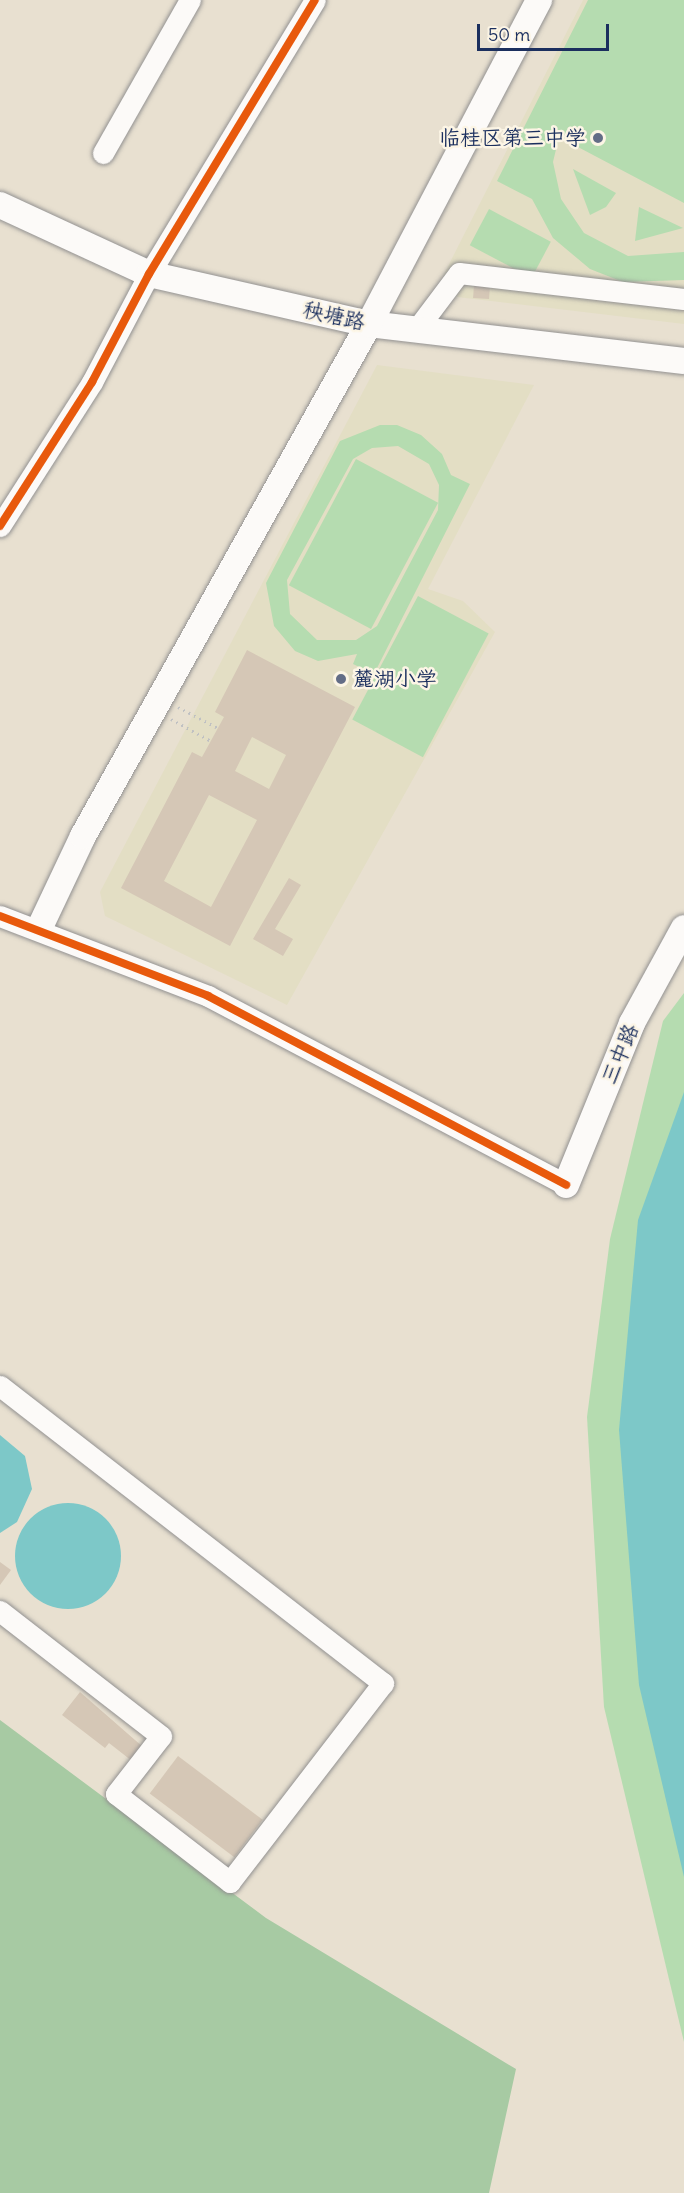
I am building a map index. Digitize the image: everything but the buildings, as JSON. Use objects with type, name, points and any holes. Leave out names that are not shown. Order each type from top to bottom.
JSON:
[{"type":"main road","points":[[40,927],[157,703],[369,324],[538,0]]},
{"type":"main road","name":"秧塘路","points":[[0,205],[149,274],[369,324],[684,361]]},
{"type":"main road","name":"三中路","points":[[566,1185],[632,1023],[684,928]]},
{"type":"street","points":[[103,153],[190,0]]},
{"type":"street","points":[[0,526],[92,382],[149,274],[315,0]]},
{"type":"street","points":[[416,330],[459,273],[684,299]]},
{"type":"street","points":[[0,916],[40,927],[208,996],[566,1185]]},
{"type":"street","points":[[0,1386],[383,1683],[230,1882],[116,1794],[161,1736],[0,1611]]},
{"type":"path","points":[[157,703],[218,728]]},
{"type":"path","points":[[157,703],[211,741]]},
{"type":"shaded area","name":"临桂区第三中学","points":[[583,0],[684,0],[684,324],[457,297],[443,276]]},
{"type":"shaded area","name":"麓湖小学","points":[[377,365],[534,385],[428,589],[463,601],[495,632],[287,1005],[105,916],[100,892]]},
{"type":"green space","points":[[588,0],[684,0],[684,203],[559,137],[553,162],[561,199],[584,233],[628,256],[684,252],[684,280],[623,282],[590,269],[553,238],[532,199],[497,181]]},
{"type":"green space","points":[[573,169],[616,193],[606,207],[590,215]]},
{"type":"green space","points":[[639,207],[683,228],[635,241]]},
{"type":"green space","points":[[489,209],[551,242],[532,278],[470,245]]},
{"type":"green space","points":[[380,425],[397,425],[421,435],[442,454],[451,475],[470,484],[374,674],[353,664],[357,654],[318,661],[295,651],[274,626],[266,583],[340,441]],"holes":[[[398,446],[429,464],[439,485],[438,510],[377,626],[356,640],[317,640],[290,614],[287,580],[353,459],[372,448]]]},
{"type":"green space","points":[[356,459],[438,503],[371,629],[289,585]]},
{"type":"green space","points":[[418,596],[489,634],[423,757],[352,720]]},
{"type":"green space","points":[[684,993],[684,2042],[604,1707],[587,1417],[610,1239],[663,1021]]},
{"type":"green space","points":[[0,1720],[266,1918],[516,2069],[489,2193],[0,2193]]},
{"type":"water","points":[[684,1092],[684,1877],[639,1685],[619,1430],[638,1220]]},
{"type":"water","points":[[0,1435],[25,1456],[32,1489],[17,1522],[0,1533]]},
{"type":"water","points":[[68,1503],[88,1507],[105,1519],[117,1536],[121,1556],[117,1576],[105,1593],[88,1605],[68,1609],[48,1605],[31,1593],[19,1576],[15,1556],[19,1536],[31,1519],[48,1507]]},
{"type":"cycle path","points":[[0,526],[92,382],[149,274],[315,0]]},
{"type":"cycle path","points":[[0,916],[208,996],[566,1185]]},
{"type":"place","name":"临桂区第三中学","points":[[598,138]]},
{"type":"place","name":"麓湖小学","points":[[341,679]]}]
